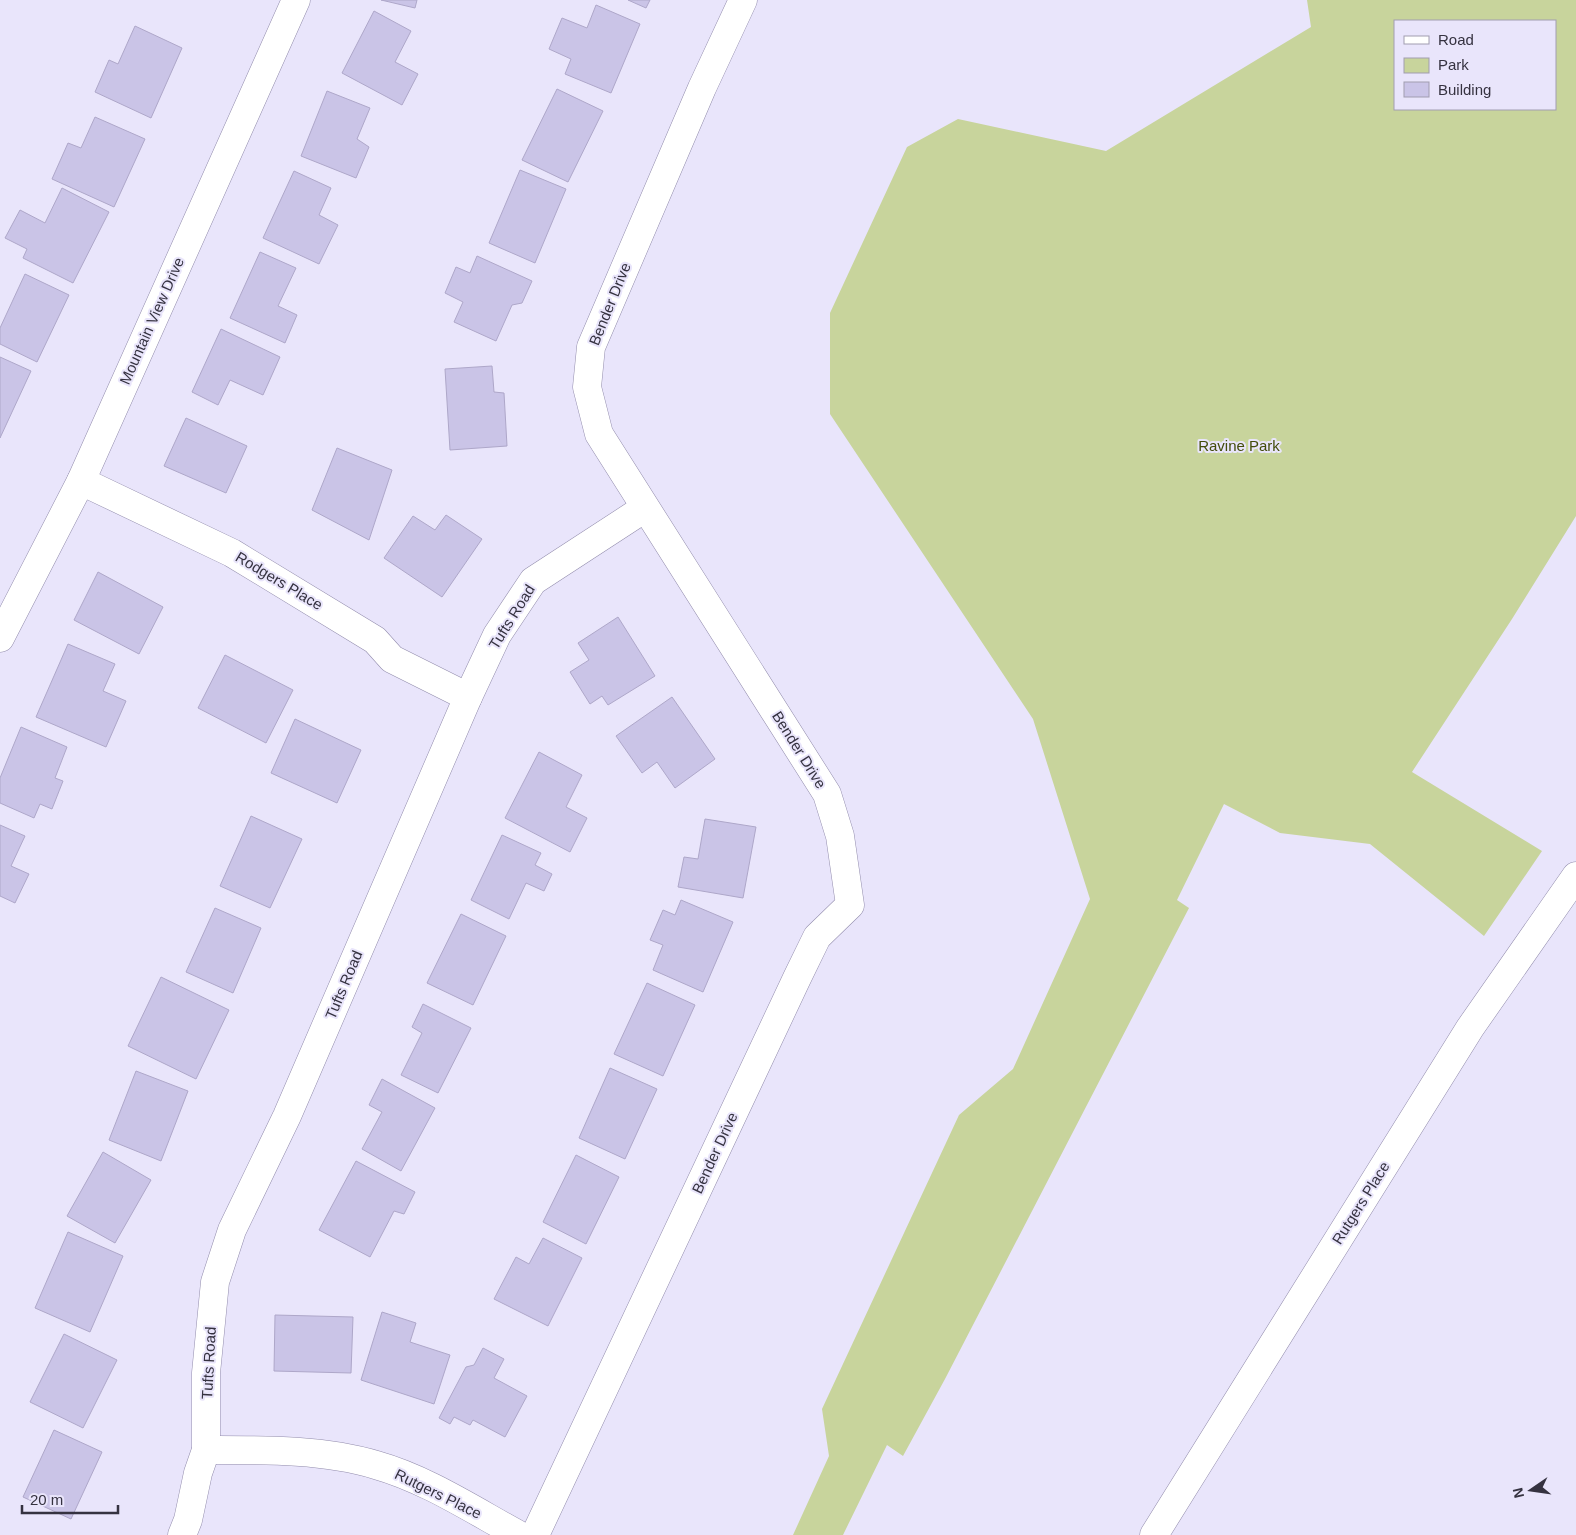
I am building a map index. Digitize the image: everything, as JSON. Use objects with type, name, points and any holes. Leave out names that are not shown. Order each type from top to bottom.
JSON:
[{"type":"street","name":"Mountain View Drive","points":[[0,638],[81,482],[296,0]]},
{"type":"street","name":"Bender Drive","points":[[535,1535],[817,937],[850,905],[840,836],[827,794],[599,434],[587,387],[591,347],[702,88],[743,0]]},
{"type":"street","name":"Rodgers Place","points":[[81,482],[232,553],[375,640],[392,659],[468,697]]},
{"type":"street","name":"Tufts Road","points":[[182,1535],[188,1520],[198,1473],[206,1450],[206,1373],[215,1282],[232,1230],[287,1116],[468,697],[497,635],[533,581],[645,508]]},
{"type":"street","name":"Rutgers Place","points":[[1154,1535],[1470,1028],[1576,876]]},
{"type":"street","name":"Rutgers Place","points":[[206,1450],[247,1450],[330,1455],[376,1465],[420,1482],[519,1535]]},
{"type":"green space","name":"Ravine Park","points":[[1307,0],[1576,0],[1576,516],[1512,619],[1412,772],[1542,851],[1484,936],[1370,844],[1280,833],[1224,804],[1177,900],[1189,908],[945,1379],[903,1456],[887,1445],[843,1535],[793,1535],[829,1456],[822,1409],[959,1115],[1013,1069],[1090,899],[1033,719],[830,414],[830,313],[907,147],[958,119],[1106,151],[1311,27]]},
{"type":"building","points":[[381,0],[417,0],[415,8]]},
{"type":"building","points":[[628,0],[650,0],[646,8]]},
{"type":"building","points":[[596,5],[640,24],[611,93],[565,74],[571,59],[549,49],[562,18],[587,28]]},
{"type":"building","points":[[374,11],[411,31],[395,62],[418,74],[402,105],[342,73]]},
{"type":"building","points":[[135,26],[182,48],[151,118],[95,92],[109,60],[118,64]]},
{"type":"building","points":[[557,89],[603,111],[568,182],[522,160]]},
{"type":"building","points":[[327,91],[370,108],[357,139],[369,147],[356,178],[301,156]]},
{"type":"building","points":[[95,117],[145,139],[114,207],[52,179],[68,143],[81,148]]},
{"type":"building","points":[[520,170],[566,189],[535,263],[489,243]]},
{"type":"building","points":[[294,171],[331,188],[319,215],[338,225],[319,264],[263,238]]},
{"type":"building","points":[[62,188],[109,212],[73,283],[23,258],[27,249],[5,238],[20,210],[45,223]]},
{"type":"building","points":[[260,252],[296,268],[278,306],[297,315],[285,343],[230,318]]},
{"type":"building","points":[[477,256],[532,281],[522,303],[512,305],[496,341],[454,322],[463,302],[445,293],[456,267],[470,273]]},
{"type":"building","points":[[25,274],[69,295],[37,362],[0,344],[0,328]]},
{"type":"building","points":[[221,329],[280,357],[263,395],[230,380],[218,405],[192,392]]},
{"type":"building","points":[[0,357],[31,371],[0,438]]},
{"type":"building","points":[[492,366],[494,392],[504,393],[507,446],[450,450],[445,369]]},
{"type":"building","points":[[186,418],[247,446],[226,493],[164,466]]},
{"type":"building","points":[[337,448],[392,470],[369,540],[312,510]]},
{"type":"building","points":[[446,515],[482,539],[442,597],[384,558],[413,516],[435,530]]},
{"type":"building","points":[[98,572],[163,607],[139,654],[74,620]]},
{"type":"building","points":[[618,617],[655,676],[608,705],[602,696],[590,704],[570,672],[589,660],[578,643]]},
{"type":"building","points":[[68,644],[115,664],[103,691],[126,701],[106,747],[36,717]]},
{"type":"building","points":[[225,655],[293,690],[266,743],[198,708]]},
{"type":"building","points":[[672,697],[715,759],[675,788],[657,762],[642,773],[616,736]]},
{"type":"building","points":[[295,719],[361,750],[337,803],[271,773]]},
{"type":"building","points":[[21,727],[67,747],[55,778],[63,781],[52,809],[40,804],[34,818],[0,803],[0,778]]},
{"type":"building","points":[[539,752],[582,775],[566,807],[587,818],[570,852],[505,818]]},
{"type":"building","points":[[251,816],[302,839],[270,908],[220,886]]},
{"type":"building","points":[[705,819],[756,827],[743,898],[678,887],[684,857],[698,859]]},
{"type":"building","points":[[0,825],[25,836],[11,866],[29,874],[15,903],[0,896]]},
{"type":"building","points":[[502,835],[541,853],[535,865],[552,874],[544,891],[526,883],[509,919],[471,900]]},
{"type":"building","points":[[681,900],[733,922],[703,992],[653,970],[663,945],[650,940],[663,910],[675,915]]},
{"type":"building","points":[[215,908],[261,928],[233,993],[186,972]]},
{"type":"building","points":[[461,914],[506,936],[473,1005],[427,983]]},
{"type":"building","points":[[161,977],[229,1010],[196,1079],[128,1046]]},
{"type":"building","points":[[647,983],[695,1005],[663,1076],[614,1054]]},
{"type":"building","points":[[423,1004],[471,1028],[438,1093],[401,1075],[422,1033],[412,1027]]},
{"type":"building","points":[[610,1068],[657,1089],[625,1159],[579,1138]]},
{"type":"building","points":[[136,1071],[188,1091],[161,1161],[109,1140]]},
{"type":"building","points":[[382,1079],[435,1108],[401,1171],[362,1149],[382,1112],[369,1105]]},
{"type":"building","points":[[103,1152],[151,1180],[115,1243],[67,1216]]},
{"type":"building","points":[[576,1155],[619,1177],[586,1244],[543,1222]]},
{"type":"building","points":[[356,1161],[415,1192],[404,1214],[394,1211],[370,1257],[319,1230]]},
{"type":"building","points":[[68,1232],[123,1256],[90,1332],[35,1308]]},
{"type":"building","points":[[543,1238],[582,1258],[548,1326],[494,1299],[516,1257],[529,1264]]},
{"type":"building","points":[[382,1312],[416,1323],[410,1342],[450,1355],[434,1404],[361,1380]]},
{"type":"building","points":[[275,1315],[353,1317],[351,1373],[274,1371]]},
{"type":"building","points":[[64,1334],[117,1360],[83,1428],[30,1402]]},
{"type":"building","points":[[483,1348],[504,1359],[494,1378],[527,1396],[505,1437],[473,1420],[470,1425],[454,1417],[450,1424],[439,1418],[466,1367],[474,1365]]},
{"type":"building","points":[[54,1430],[102,1452],[71,1519],[23,1497]]}]
